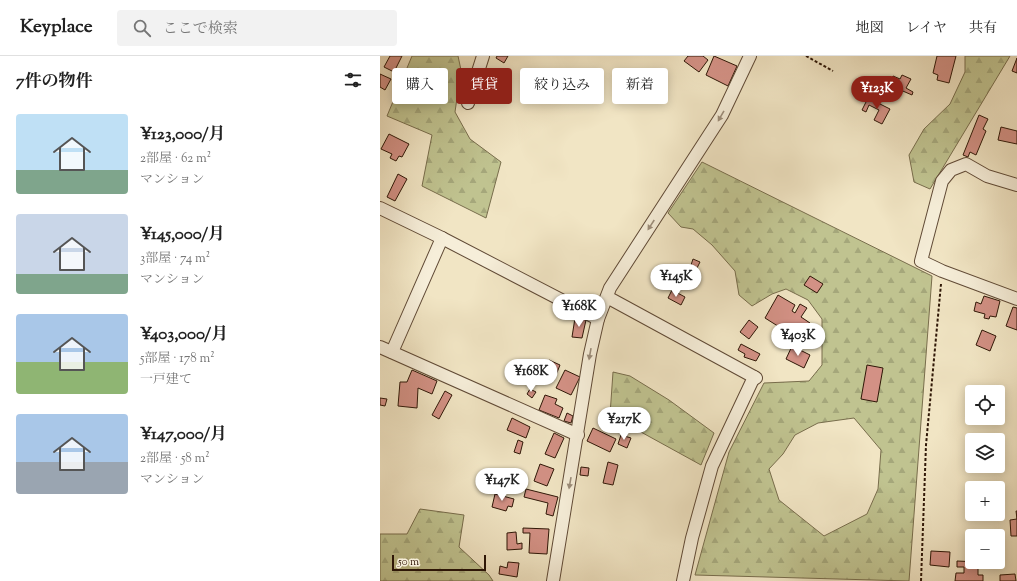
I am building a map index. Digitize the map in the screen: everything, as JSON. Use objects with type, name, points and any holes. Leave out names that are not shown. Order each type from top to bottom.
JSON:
[{"type":"street","points":[[479,68],[483,56]]},
{"type":"street","points":[[553,581],[590,354],[598,320],[610,288],[722,115],[750,56]]},
{"type":"street","points":[[1017,185],[987,176],[966,164],[951,170],[942,181],[921,261],[942,271],[1017,298]]},
{"type":"street","points":[[380,208],[442,238],[598,320]]},
{"type":"street","points":[[392,352],[442,238]]},
{"type":"street","points":[[607,297],[755,378],[712,466],[692,538],[683,581]]},
{"type":"street","points":[[380,347],[578,435]]},
{"type":"path","points":[[806,56],[833,70]]},
{"type":"path","points":[[921,581],[926,444],[942,271]]},
{"type":"green space","points":[[412,56],[458,56],[461,68],[456,68],[455,112],[470,139],[501,162],[486,218],[422,186],[432,135],[387,116],[392,104],[448,104],[448,68],[407,68]]},
{"type":"green space","points":[[965,56],[1010,56],[930,189],[914,182],[909,155],[924,129],[950,104],[965,72]]},
{"type":"green space","points":[[702,162],[932,276],[909,581],[695,575],[729,452],[764,383],[809,381],[822,365],[822,319],[808,300],[786,289],[772,294],[752,306],[739,295],[735,271],[712,245],[693,229],[681,227],[668,213]],"holes":[[[854,418],[881,450],[878,489],[867,514],[824,536],[779,500],[769,469],[783,454],[795,435],[818,423]]]},
{"type":"green space","points":[[613,372],[630,376],[669,400],[714,433],[701,465],[610,415]]},
{"type":"green space","points":[[420,509],[464,515],[459,547],[489,575],[493,581],[380,581],[380,534],[407,534]]},
{"type":"building","points":[[390,56],[402,56],[396,68],[392,68],[392,71],[384,67]]},
{"type":"building","points":[[497,56],[508,56],[504,63],[496,58]]},
{"type":"building","points":[[688,56],[703,56],[708,60],[699,72],[684,61]]},
{"type":"building","points":[[714,56],[737,66],[728,86],[706,75]]},
{"type":"building","points":[[937,56],[956,56],[949,83],[937,80],[938,75],[933,73]]},
{"type":"building","points":[[1017,58],[1017,73],[1012,71]]},
{"type":"building","points":[[380,74],[391,79],[385,90],[380,87]]},
{"type":"building","points":[[902,75],[911,79],[906,88],[913,92],[912,95],[889,85],[893,76],[900,79]]},
{"type":"building","points":[[868,98],[890,109],[882,124],[874,120],[879,110],[869,105],[866,112],[862,110]]},
{"type":"building","points":[[979,115],[988,119],[983,129],[986,131],[976,155],[970,152],[968,157],[963,155]]},
{"type":"building","points":[[1001,127],[1017,131],[1017,144],[998,140]]},
{"type":"building","points":[[389,134],[409,144],[402,157],[399,156],[396,161],[390,158],[392,154],[381,149]]},
{"type":"building","points":[[398,174],[407,179],[395,201],[387,197]]},
{"type":"building","points":[[693,259],[700,262],[697,268],[691,265]]},
{"type":"building","points":[[686,271],[692,274],[686,288],[680,285]]},
{"type":"building","points":[[810,276],[823,284],[817,293],[804,285]]},
{"type":"building","points":[[672,290],[685,297],[681,305],[668,298]]},
{"type":"building","points":[[778,295],[795,305],[792,311],[795,313],[800,304],[807,308],[801,317],[810,323],[800,340],[765,318]]},
{"type":"building","points":[[984,296],[1000,301],[996,317],[990,316],[989,319],[984,318],[985,314],[974,311],[976,302],[981,304]]},
{"type":"building","points":[[1013,307],[1017,308],[1017,330],[1006,326]]},
{"type":"building","points":[[575,318],[586,320],[582,338],[572,337]]},
{"type":"building","points":[[749,320],[758,327],[749,339],[740,332]]},
{"type":"building","points":[[982,330],[996,336],[990,351],[976,345]]},
{"type":"building","points":[[741,344],[760,354],[756,361],[744,357],[745,354],[738,350]]},
{"type":"building","points":[[792,346],[810,355],[804,368],[786,359]]},
{"type":"building","points":[[549,360],[560,365],[556,375],[545,370]]},
{"type":"building","points":[[867,365],[883,368],[877,402],[861,399]]},
{"type":"building","points":[[412,370],[437,381],[432,394],[418,388],[417,408],[398,406],[400,382],[407,382]]},
{"type":"building","points":[[565,370],[580,377],[571,395],[556,388]]},
{"type":"building","points":[[530,389],[536,392],[532,398],[527,394]]},
{"type":"building","points":[[445,391],[452,395],[439,419],[432,415]]},
{"type":"building","points":[[545,395],[557,399],[555,404],[563,408],[559,418],[539,410]]},
{"type":"building","points":[[380,398],[387,399],[385,406],[380,405]]},
{"type":"building","points":[[567,413],[573,416],[571,423],[564,421]]},
{"type":"building","points":[[512,418],[530,427],[526,438],[507,430]]},
{"type":"building","points":[[593,428],[616,439],[610,452],[587,441]]},
{"type":"building","points":[[554,433],[564,438],[555,458],[545,454]]},
{"type":"building","points":[[621,435],[631,438],[627,448],[618,444]]},
{"type":"building","points":[[518,440],[523,442],[520,454],[514,452]]},
{"type":"building","points":[[608,462],[618,465],[613,485],[603,483]]},
{"type":"building","points":[[540,464],[554,469],[547,486],[534,481]]},
{"type":"building","points":[[581,467],[589,468],[588,476],[580,475]]},
{"type":"building","points":[[500,479],[519,484],[517,490],[498,485]]},
{"type":"building","points":[[526,489],[558,497],[553,516],[546,514],[548,503],[524,497]]},
{"type":"building","points":[[495,494],[514,499],[512,507],[508,506],[506,511],[492,507]]},
{"type":"building","points":[[1017,519],[1017,536],[1011,536],[1010,520]]},
{"type":"building","points":[[523,528],[549,529],[547,554],[529,553],[530,533],[523,533]]},
{"type":"building","points":[[516,532],[517,544],[522,543],[522,549],[507,550],[507,533]]},
{"type":"building","points":[[931,551],[950,552],[949,567],[930,565]]},
{"type":"building","points":[[957,561],[965,561],[965,569],[978,569],[978,575],[983,575],[983,581],[955,581],[956,573],[964,573],[964,567],[957,567]]},
{"type":"building","points":[[508,562],[519,563],[517,577],[499,574],[500,566],[507,568]]},
{"type":"building","points":[[1015,574],[1016,581],[1000,581],[1000,575]]}]
